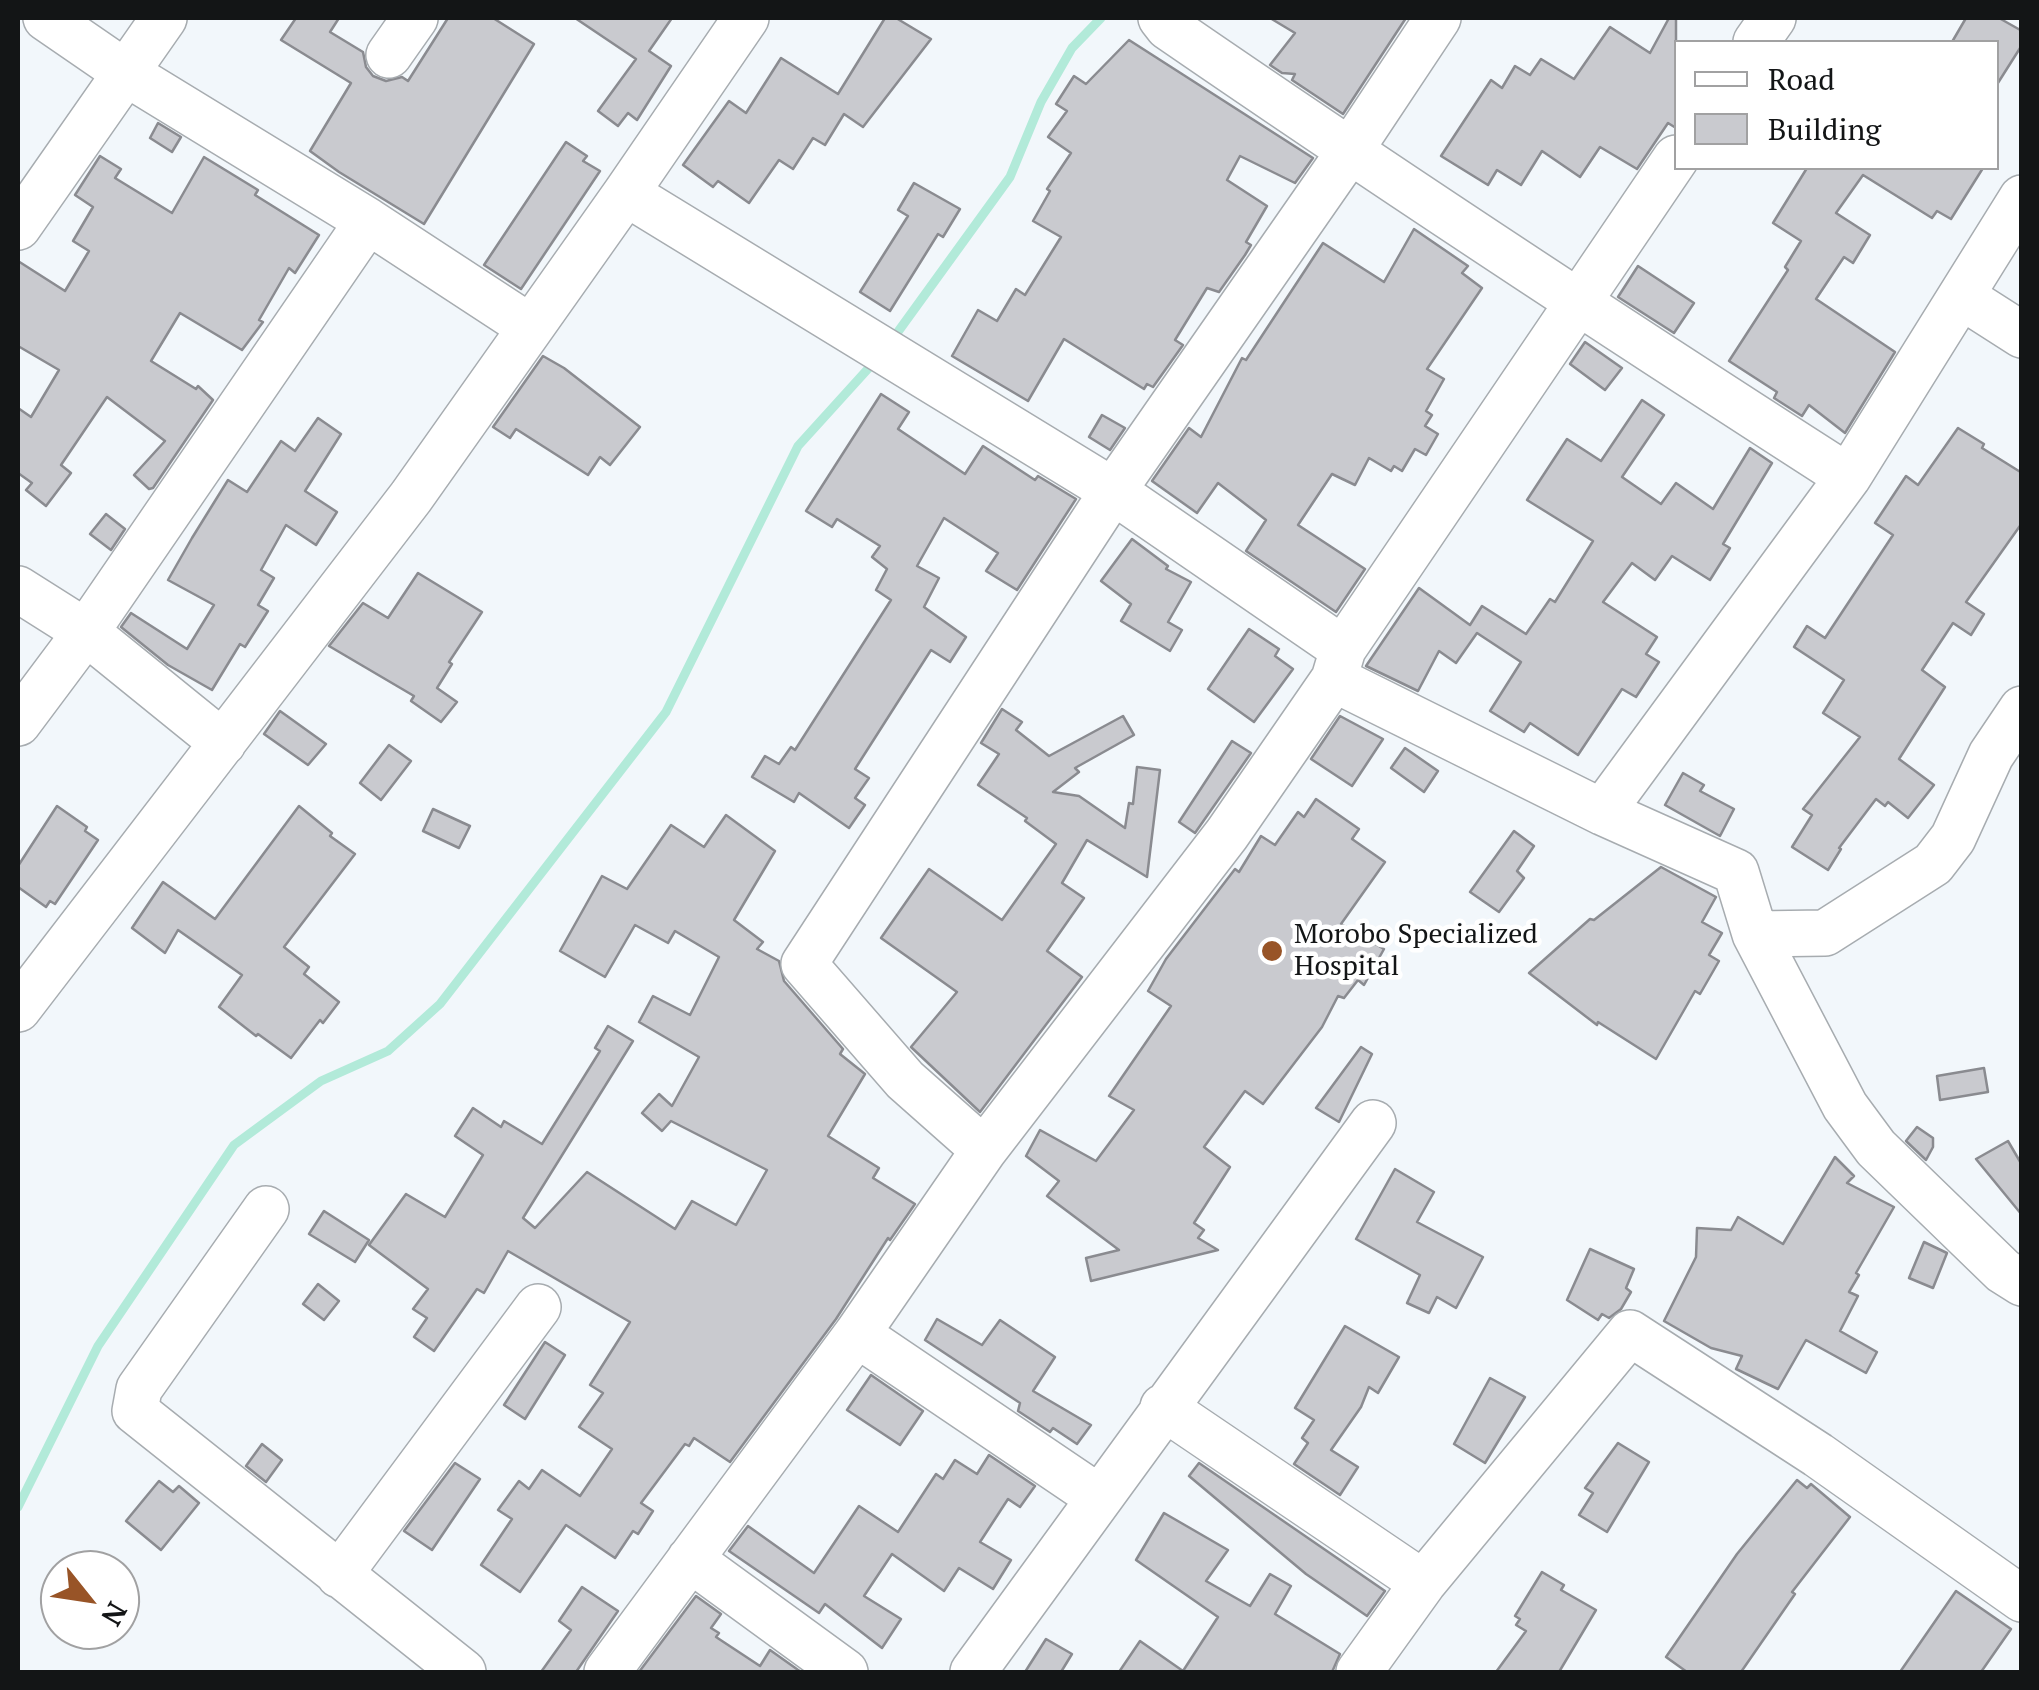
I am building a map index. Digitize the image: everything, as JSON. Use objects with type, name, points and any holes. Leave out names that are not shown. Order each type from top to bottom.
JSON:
[{"type":"street","points":[[46,18],[126,73],[368,221],[530,326]]},
{"type":"street","points":[[18,227],[164,18]]},
{"type":"street","points":[[389,55],[415,18]]},
{"type":"street","points":[[18,1009],[411,497],[746,18]]},
{"type":"street","points":[[1161,18],[1168,27],[1350,152],[1848,477]]},
{"type":"street","points":[[984,1150],[905,1080],[804,964],[1113,491],[1350,152],[1438,18]]},
{"type":"street","points":[[1757,40],[1773,18]]},
{"type":"street","points":[[607,1672],[857,1334],[984,1150],[1228,834],[1674,161]]},
{"type":"street","points":[[626,193],[1113,491],[1338,664],[1602,812],[1736,872],[1755,934],[1844,1106],[1876,1148],[2004,1271],[2022,1283]]},
{"type":"street","points":[[1602,812],[1848,477],[2022,198]]},
{"type":"street","points":[[18,723],[86,632],[368,221]]},
{"type":"street","points":[[1961,296],[2022,334]]},
{"type":"street","points":[[18,589],[86,632],[222,742]]},
{"type":"street","points":[[1755,934],[1825,933],[1934,864],[1953,838],[1991,755],[2022,709]]},
{"type":"street","points":[[973,1672],[1373,1122]]},
{"type":"street","points":[[266,1209],[138,1390],[136,1411],[462,1672]]},
{"type":"street","points":[[339,1575],[538,1307]]},
{"type":"street","points":[[1359,1672],[1423,1583],[1630,1333],[1818,1455],[2022,1599]]},
{"type":"street","points":[[857,1334],[1098,1497]]},
{"type":"street","points":[[1164,1407],[1423,1583]]},
{"type":"street","points":[[690,1558],[845,1672]]},
{"type":"building","points":[[296,18],[339,18],[330,32],[363,52],[373,76],[386,81],[402,77],[408,81],[448,18],[493,18],[534,44],[424,224],[310,151],[351,83],[281,40]]},
{"type":"building","points":[[575,18],[672,18],[649,51],[671,66],[637,120],[628,113],[618,126],[598,111],[636,59]]},
{"type":"building","points":[[885,18],[896,18],[931,39],[863,127],[844,114],[825,145],[813,138],[793,169],[779,160],[749,203],[718,181],[713,187],[683,165],[729,101],[746,113],[781,58],[838,94]]},
{"type":"building","points":[[1270,18],[1406,18],[1343,114],[1292,80],[1295,74],[1282,73],[1270,65],[1295,33]]},
{"type":"building","points":[[1669,18],[1676,18],[1674,127],[1668,123],[1637,169],[1600,147],[1580,177],[1542,151],[1521,185],[1497,170],[1488,185],[1441,156],[1491,80],[1502,88],[1515,66],[1530,75],[1541,59],[1574,79],[1610,27],[1650,53]]},
{"type":"building","points":[[1966,18],[1999,18],[2022,31],[2022,45],[1999,81],[1999,40],[1953,40]]},
{"type":"building","points":[[1129,40],[1313,158],[1295,183],[1240,156],[1227,180],[1267,206],[1246,242],[1251,245],[1245,255],[1219,292],[1207,288],[1175,340],[1183,345],[1153,387],[1147,384],[1144,389],[1064,339],[1028,401],[952,356],[978,310],[997,321],[1016,289],[1025,295],[1061,237],[1033,221],[1050,191],[1047,189],[1071,153],[1048,137],[1067,111],[1056,104],[1074,76],[1086,84]]},
{"type":"building","points":[[158,123],[181,137],[172,152],[150,138]]},
{"type":"building","points":[[566,142],[587,156],[583,161],[600,171],[521,289],[484,265]]},
{"type":"building","points":[[100,156],[121,169],[115,178],[172,213],[204,157],[258,190],[255,195],[319,235],[295,273],[289,268],[259,320],[263,322],[242,350],[180,313],[151,361],[196,389],[198,386],[213,400],[153,488],[149,489],[134,475],[165,441],[107,397],[61,465],[71,473],[46,506],[26,490],[32,483],[18,473],[18,408],[31,417],[59,370],[18,346],[18,261],[65,291],[89,251],[73,241],[93,207],[75,195]]},
{"type":"building","points":[[1806,170],[1982,170],[1951,219],[1937,211],[1932,218],[1863,175],[1836,213],[1870,235],[1853,263],[1844,257],[1816,299],[1895,352],[1845,433],[1809,405],[1802,416],[1774,398],[1777,392],[1729,361],[1788,270],[1785,267],[1801,241],[1773,223]]},
{"type":"building","points":[[914,183],[960,209],[943,237],[938,234],[890,311],[860,292],[908,216],[898,210]]},
{"type":"building","points":[[1414,229],[1468,266],[1462,273],[1482,288],[1427,369],[1444,379],[1426,411],[1432,415],[1425,426],[1438,434],[1426,455],[1415,449],[1402,471],[1394,466],[1391,471],[1369,458],[1355,485],[1332,474],[1298,525],[1365,569],[1336,612],[1246,551],[1266,520],[1218,483],[1197,513],[1152,481],[1189,428],[1201,437],[1242,358],[1246,360],[1323,243],[1384,282]]},
{"type":"building","points":[[1638,266],[1694,303],[1674,333],[1618,297]]},
{"type":"building","points":[[1585,342],[1622,368],[1605,390],[1570,364]]},
{"type":"building","points":[[543,356],[640,427],[610,465],[600,457],[588,475],[516,429],[510,438],[493,427]]},
{"type":"building","points":[[881,394],[909,412],[898,429],[965,474],[983,446],[1035,480],[1038,476],[1076,499],[1017,590],[986,571],[998,553],[944,518],[917,566],[939,578],[924,607],[966,637],[950,662],[931,650],[855,769],[869,778],[855,798],[865,805],[849,828],[799,793],[794,802],[752,777],[765,756],[779,764],[791,747],[795,750],[891,600],[876,590],[887,569],[872,557],[880,546],[837,519],[832,527],[806,511]]},
{"type":"building","points":[[1642,400],[1664,415],[1622,477],[1661,504],[1676,483],[1713,509],[1750,448],[1772,463],[1723,544],[1730,548],[1710,580],[1672,556],[1655,580],[1632,563],[1603,602],[1657,637],[1646,654],[1659,662],[1636,697],[1622,689],[1578,755],[1530,723],[1524,732],[1490,711],[1521,662],[1477,633],[1456,663],[1439,651],[1418,691],[1366,666],[1419,588],[1470,625],[1482,606],[1526,634],[1550,599],[1555,602],[1593,541],[1527,500],[1567,439],[1601,461]]},
{"type":"building","points":[[1102,415],[1125,428],[1110,450],[1089,437]]},
{"type":"building","points":[[318,418],[341,434],[305,491],[337,512],[316,545],[286,525],[261,570],[274,578],[258,605],[268,611],[245,647],[240,644],[212,690],[168,665],[121,627],[131,613],[187,649],[214,605],[168,580],[228,480],[247,492],[281,441],[295,451]]},
{"type":"building","points":[[1958,428],[2022,473],[2022,523],[1966,602],[1984,614],[1971,635],[1953,623],[1922,670],[1945,687],[1899,759],[1934,785],[1908,818],[1888,802],[1885,806],[1876,799],[1839,848],[1828,870],[1792,847],[1812,815],[1803,809],[1860,737],[1823,713],[1844,680],[1794,647],[1807,626],[1825,638],[1893,535],[1875,523],[1906,476],[1918,485]]},
{"type":"building","points":[[106,514],[125,529],[111,550],[90,534]]},
{"type":"building","points":[[1132,539],[1168,566],[1166,569],[1191,582],[1168,622],[1182,630],[1170,651],[1121,621],[1131,604],[1101,581]]},
{"type":"building","points":[[418,573],[482,612],[437,688],[457,702],[441,722],[411,701],[414,696],[329,646],[363,603],[388,618]]},
{"type":"building","points":[[1249,629],[1279,649],[1275,656],[1293,669],[1254,722],[1208,689]]},
{"type":"building","points":[[1002,709],[1022,722],[1016,730],[1049,756],[1123,716],[1134,735],[1075,768],[1079,772],[1053,792],[1079,796],[1125,828],[1129,803],[1133,804],[1137,767],[1160,770],[1147,877],[1087,840],[1062,883],[1084,898],[1047,951],[1082,977],[980,1112],[911,1047],[957,992],[881,938],[929,869],[1002,920],[1056,844],[1025,821],[1027,818],[978,785],[999,754],[981,743]]},
{"type":"building","points":[[280,711],[326,744],[308,765],[264,734]]},
{"type":"building","points":[[1340,716],[1383,739],[1352,786],[1311,759]]},
{"type":"building","points":[[1232,741],[1251,753],[1195,833],[1179,822]]},
{"type":"building","points":[[389,745],[411,761],[381,800],[360,783]]},
{"type":"building","points":[[1405,748],[1438,771],[1424,792],[1391,768]]},
{"type":"building","points":[[1683,773],[1704,785],[1700,791],[1734,809],[1720,836],[1665,805]]},
{"type":"building","points":[[1316,799],[1359,829],[1352,839],[1385,862],[1341,924],[1384,949],[1364,985],[1358,980],[1344,998],[1338,996],[1322,1027],[1263,1104],[1245,1091],[1204,1147],[1230,1167],[1194,1223],[1204,1230],[1198,1238],[1218,1250],[1091,1281],[1086,1258],[1119,1250],[1047,1196],[1059,1181],[1026,1156],[1040,1130],[1096,1161],[1134,1110],[1109,1096],[1171,1006],[1148,991],[1166,959],[1235,869],[1239,872],[1261,836],[1275,845],[1298,812],[1304,817]]},
{"type":"building","points":[[57,806],[98,840],[55,904],[50,901],[46,907],[18,887],[18,866]]},
{"type":"building","points":[[299,806],[355,854],[284,947],[309,967],[304,974],[339,1002],[291,1058],[219,1007],[242,975],[178,930],[165,953],[132,928],[163,882],[215,919]]},
{"type":"building","points":[[433,809],[470,826],[459,848],[423,831]]},
{"type":"building","points":[[726,815],[775,851],[734,920],[763,942],[757,949],[779,961],[784,981],[843,1049],[840,1054],[865,1074],[828,1136],[879,1168],[873,1178],[915,1204],[730,1462],[694,1438],[689,1446],[685,1444],[641,1503],[653,1511],[615,1558],[566,1525],[520,1592],[481,1565],[512,1519],[498,1510],[519,1481],[529,1489],[542,1470],[580,1496],[612,1449],[579,1427],[603,1393],[590,1385],[630,1322],[508,1251],[484,1293],[477,1289],[434,1351],[414,1337],[427,1318],[413,1309],[428,1289],[369,1245],[406,1194],[445,1217],[483,1155],[455,1136],[473,1108],[501,1127],[504,1121],[542,1144],[600,1051],[595,1048],[608,1026],[633,1041],[523,1218],[535,1228],[587,1172],[675,1229],[692,1201],[736,1225],[767,1170],[671,1121],[662,1131],[642,1113],[659,1094],[672,1106],[699,1057],[639,1022],[653,996],[690,1015],[719,957],[675,931],[668,943],[635,925],[605,977],[560,951],[602,876],[627,889],[671,825],[704,847]]},
{"type":"building","points":[[1514,831],[1534,846],[1517,871],[1524,878],[1499,912],[1470,892]]},
{"type":"building","points":[[1661,867],[1716,897],[1702,922],[1722,933],[1709,955],[1719,961],[1700,994],[1695,991],[1656,1059],[1598,1022],[1597,1025],[1529,973],[1590,919],[1594,920]]},
{"type":"building","points":[[1361,1047],[1372,1054],[1339,1122],[1316,1108]]},
{"type":"building","points":[[1984,1068],[1988,1092],[1940,1100],[1937,1076]]},
{"type":"building","points":[[1917,1127],[1933,1138],[1926,1160],[1906,1141]]},
{"type":"building","points":[[2008,1141],[2022,1165],[2022,1215],[1976,1159]]},
{"type":"building","points":[[1835,1157],[1854,1176],[1847,1183],[1894,1207],[1856,1273],[1859,1275],[1849,1292],[1858,1296],[1840,1331],[1877,1352],[1866,1373],[1806,1340],[1778,1389],[1736,1369],[1742,1356],[1711,1348],[1664,1321],[1696,1257],[1697,1228],[1731,1230],[1738,1217],[1783,1244]]},
{"type":"building","points":[[1395,1169],[1434,1192],[1417,1222],[1483,1257],[1456,1308],[1437,1297],[1429,1313],[1407,1303],[1420,1275],[1356,1239]]},
{"type":"building","points":[[324,1211],[369,1240],[355,1262],[309,1234]]},
{"type":"building","points":[[1924,1242],[1947,1253],[1933,1288],[1909,1278]]},
{"type":"building","points":[[1590,1249],[1634,1269],[1626,1288],[1631,1292],[1621,1309],[1609,1318],[1602,1314],[1598,1320],[1567,1300]]},
{"type":"building","points":[[318,1284],[339,1301],[324,1320],[303,1304]]},
{"type":"building","points":[[937,1319],[982,1345],[1000,1320],[1055,1357],[1033,1391],[1091,1425],[1077,1444],[1018,1411],[1020,1403],[925,1340]]},
{"type":"building","points":[[1345,1326],[1399,1357],[1378,1393],[1369,1387],[1361,1407],[1331,1450],[1358,1467],[1340,1495],[1294,1464],[1308,1443],[1302,1438],[1314,1420],[1295,1408]]},
{"type":"building","points":[[545,1342],[565,1355],[525,1419],[504,1405]]},
{"type":"building","points":[[871,1375],[923,1411],[900,1445],[847,1410]]},
{"type":"building","points":[[1490,1378],[1525,1397],[1485,1463],[1454,1444]]},
{"type":"building","points":[[1618,1443],[1649,1462],[1607,1532],[1579,1515],[1593,1493],[1585,1488]]},
{"type":"building","points":[[262,1444],[282,1460],[266,1482],[246,1466]]},
{"type":"building","points":[[989,1455],[1035,1486],[1020,1507],[1008,1499],[980,1542],[1011,1560],[993,1589],[959,1568],[944,1591],[892,1554],[864,1596],[901,1619],[882,1648],[825,1604],[819,1613],[729,1551],[748,1526],[814,1573],[859,1506],[898,1532],[936,1474],[943,1479],[955,1460],[977,1474]]},
{"type":"building","points":[[455,1463],[480,1479],[432,1550],[404,1531]]},
{"type":"building","points":[[1199,1463],[1385,1591],[1367,1616],[1306,1574],[1189,1476]]},
{"type":"building","points":[[1797,1480],[1807,1488],[1811,1484],[1850,1517],[1792,1592],[1795,1594],[1741,1672],[1687,1672],[1666,1657],[1737,1554]]},
{"type":"building","points":[[159,1481],[173,1492],[179,1486],[199,1503],[161,1550],[126,1521]]},
{"type":"building","points":[[1164,1513],[1228,1550],[1206,1581],[1250,1606],[1270,1574],[1291,1586],[1275,1614],[1340,1654],[1332,1672],[1119,1672],[1140,1641],[1183,1671],[1218,1617],[1136,1560]]},
{"type":"building","points":[[1542,1572],[1564,1585],[1561,1590],[1596,1610],[1559,1672],[1496,1672],[1526,1631],[1516,1625],[1520,1619],[1515,1616]]},
{"type":"building","points":[[582,1587],[618,1611],[576,1672],[541,1672],[571,1630],[559,1621]]},
{"type":"building","points":[[1956,1591],[2011,1629],[1981,1672],[1900,1672]]},
{"type":"building","points":[[696,1596],[721,1614],[711,1628],[719,1633],[716,1637],[760,1666],[770,1650],[801,1672],[639,1672]]},
{"type":"building","points":[[1046,1639],[1072,1654],[1061,1672],[1025,1672]]},
{"type":"waterway","points":[[892,340],[1010,177],[1041,102],[1072,48],[1101,18]]},
{"type":"waterway","points":[[18,1507],[98,1346],[234,1145],[321,1081],[388,1051],[440,1004],[666,712],[798,446],[876,360]]},
{"type":"place","name":"Morobo Specialized Hospital","points":[[1272,951]]}]
